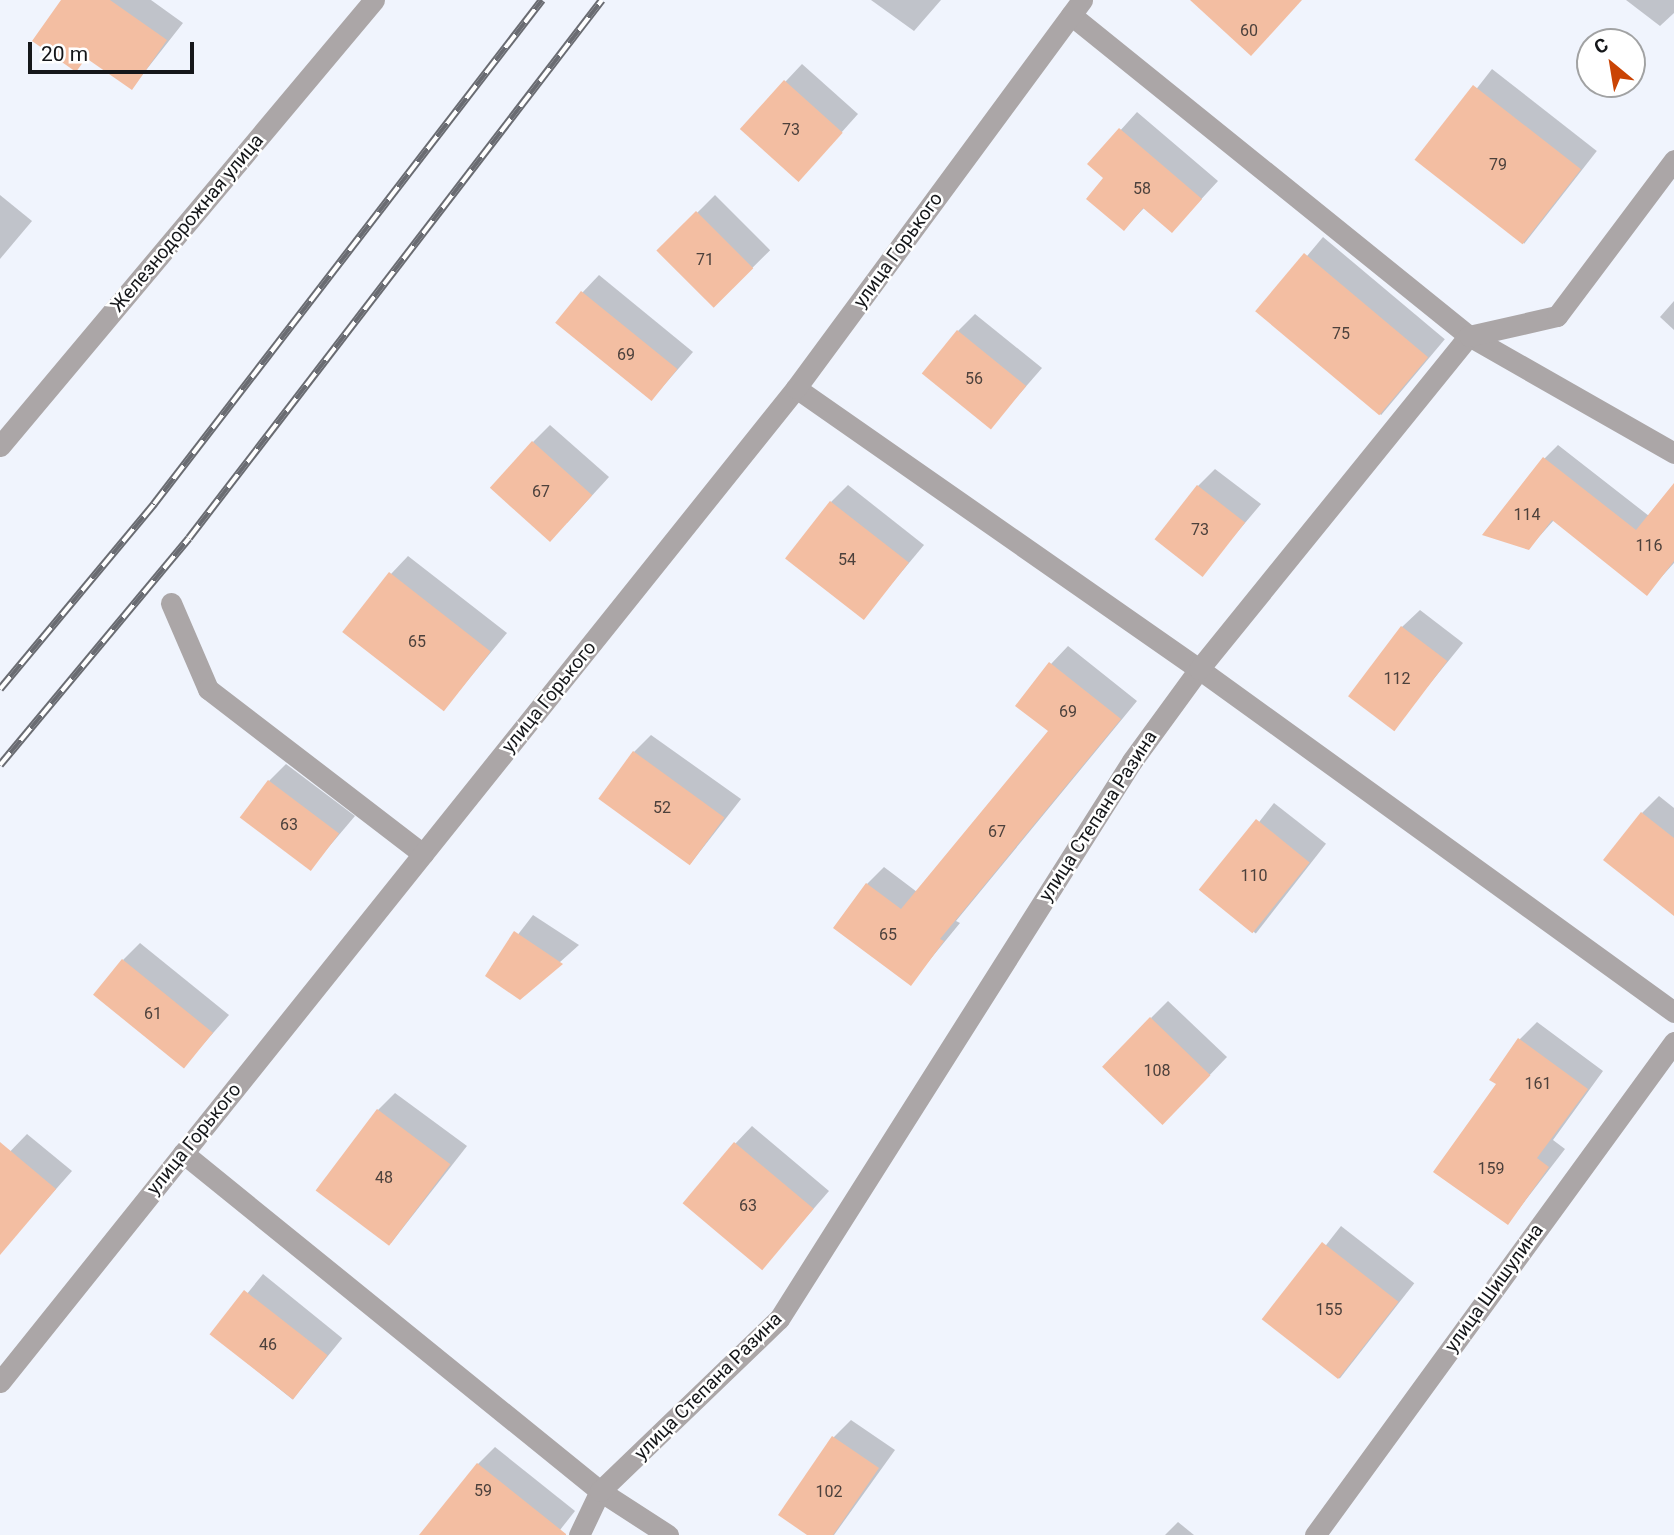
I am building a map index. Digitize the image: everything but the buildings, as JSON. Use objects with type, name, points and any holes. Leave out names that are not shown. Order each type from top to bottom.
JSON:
[{"type":"street","name":"Железнодорожная улица","points":[[0,446],[374,0]]},
{"type":"street","points":[[1077,8],[1469,336],[1674,453]]},
{"type":"street","name":"улица Горького","points":[[0,1382],[796,387],[1077,8]]},
{"type":"street","points":[[1469,336],[1558,316],[1674,160]]},
{"type":"street","name":"улица Степана Разина","points":[[579,1535],[600,1490],[779,1319],[1132,761],[1199,670],[1469,336]]},
{"type":"street","points":[[796,387],[1199,670],[1674,1012]]},
{"type":"street","points":[[171,603],[208,689],[423,854]]},
{"type":"street","name":"улица Шишулина","points":[[1315,1535],[1674,1042]]},
{"type":"street","points":[[183,1153],[600,1490],[668,1535]]},
{"type":"railway","points":[[0,689],[154,504],[542,0]]},
{"type":"railway","points":[[0,765],[189,538],[602,0]]}]
